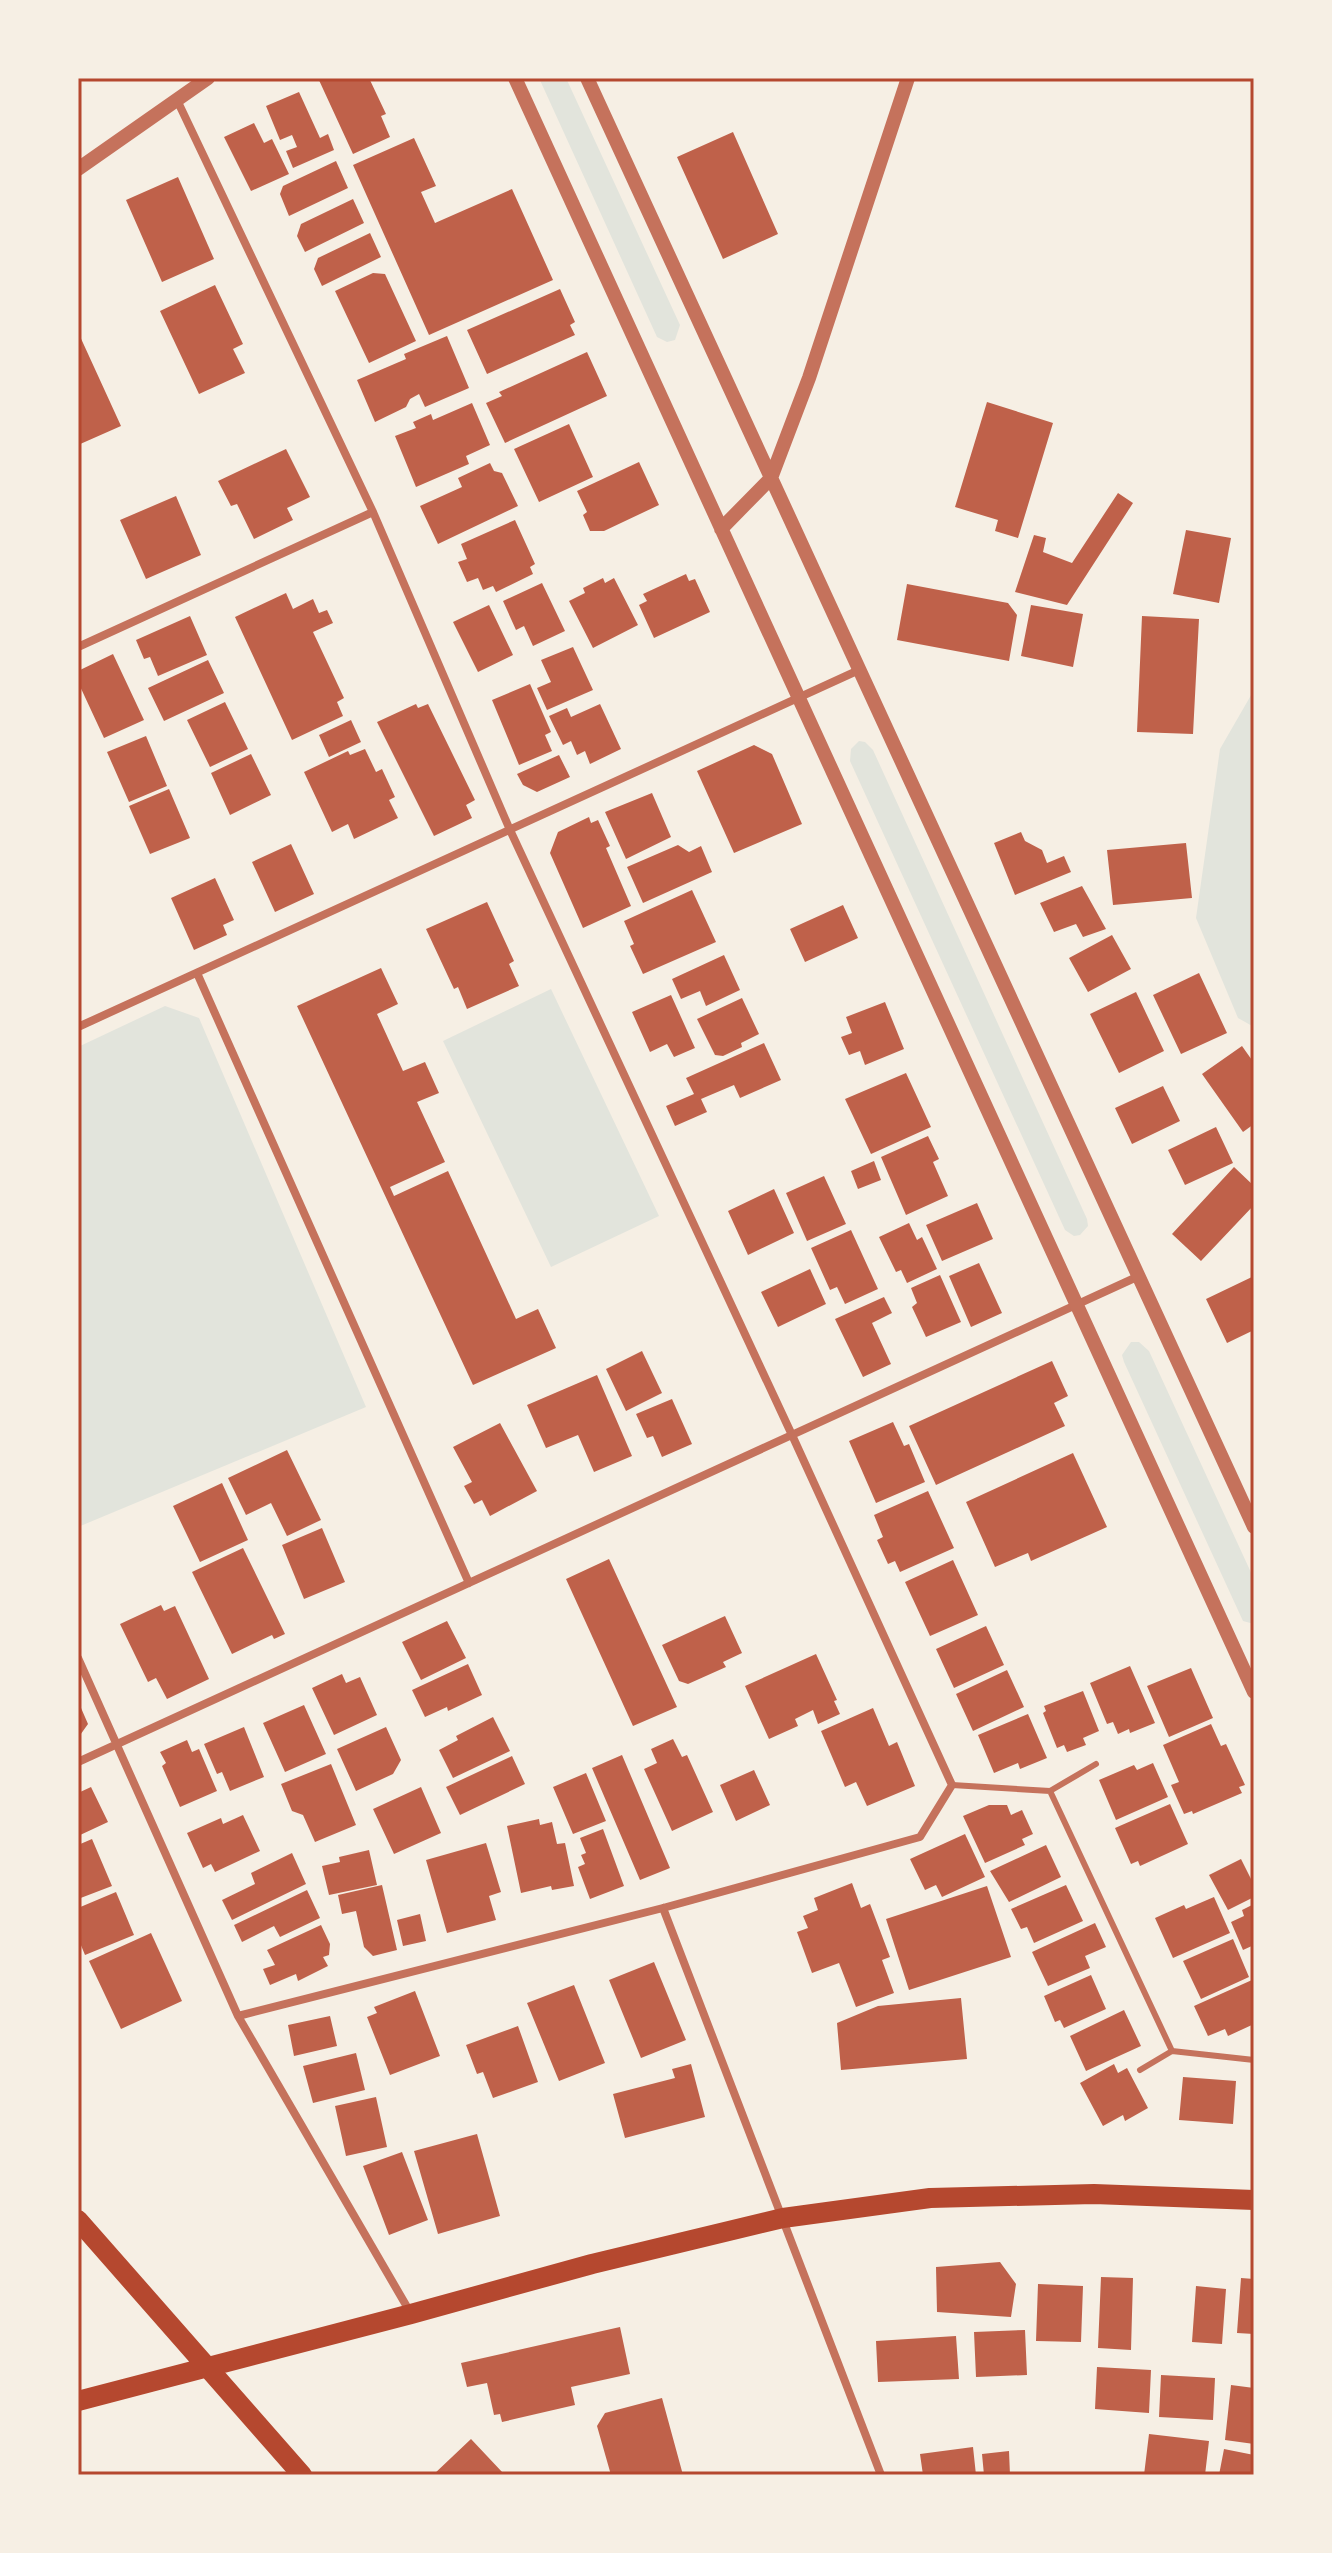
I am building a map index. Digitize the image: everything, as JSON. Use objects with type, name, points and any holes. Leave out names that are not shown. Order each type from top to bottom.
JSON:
[{"type":"main road","points":[[78,2401],[592,2264],[783,2218],[930,2198],[1094,2194],[1254,2200]]},
{"type":"main road","points":[[78,2220],[302,2475]]},
{"type":"street","points":[[78,169],[208,78]]},
{"type":"street","points":[[515,78],[1254,1691]]},
{"type":"street","points":[[587,78],[1254,1527]]},
{"type":"street","points":[[721,529],[771,478],[809,378],[908,78]]},
{"type":"street","points":[[177,100],[373,512],[510,830],[952,1785],[920,1837],[663,1908],[238,2016]]},
{"type":"street","points":[[78,647],[373,512]]},
{"type":"street","points":[[78,1027],[859,670]]},
{"type":"street","points":[[197,973],[469,1583]]},
{"type":"street","points":[[78,1762],[1139,1276]]},
{"type":"street","points":[[78,1658],[238,2016],[411,2314]]},
{"type":"street","points":[[663,1908],[881,2475]]},
{"type":"lane","points":[[952,1785],[1050,1791],[1096,1764]]},
{"type":"lane","points":[[1050,1791],[1172,2051]]},
{"type":"lane","points":[[1140,2070],[1172,2051],[1254,2060]]},
{"type":"shaded area","points":[[539,78],[566,78],[680,325],[675,340],[667,342],[657,337]]},
{"type":"shaded area","points":[[1254,690],[1254,1027],[1238,1018],[1196,918],[1220,749]]},
{"type":"shaded area","points":[[859,741],[865,742],[873,750],[1087,1219],[1088,1226],[1080,1235],[1074,1236],[1065,1230],[850,761],[851,749]]},
{"type":"shaded area","points":[[551,989],[659,1216],[551,1267],[443,1041]]},
{"type":"shaded area","points":[[165,1006],[199,1018],[366,1407],[78,1527],[78,1047]]},
{"type":"shaded area","points":[[1131,1342],[1139,1342],[1149,1351],[1254,1579],[1254,1624],[1243,1621],[1124,1362],[1122,1355]]},
{"type":"building","points":[[318,78],[369,78],[386,114],[381,116],[390,137],[353,154]]},
{"type":"building","points":[[299,92],[320,138],[328,134],[334,150],[293,168],[286,151],[297,147],[292,135],[280,140],[266,106]]},
{"type":"building","points":[[254,123],[264,143],[272,139],[289,174],[251,191],[224,137]]},
{"type":"building","points":[[733,132],[778,234],[723,259],[677,157]]},
{"type":"building","points":[[414,138],[436,186],[421,192],[435,223],[512,189],[553,280],[429,335],[353,165]]},
{"type":"building","points":[[336,161],[348,188],[289,216],[280,194],[283,186]]},
{"type":"building","points":[[178,177],[214,259],[162,282],[126,200]]},
{"type":"building","points":[[353,199],[364,223],[305,252],[297,236],[301,224]]},
{"type":"building","points":[[370,233],[381,257],[322,286],[314,269],[318,258]]},
{"type":"building","points":[[373,273],[385,274],[416,341],[369,363],[335,291]]},
{"type":"building","points":[[215,285],[243,344],[233,349],[245,373],[199,394],[160,311]]},
{"type":"building","points":[[560,289],[575,322],[570,325],[575,335],[487,374],[467,330]]},
{"type":"building","points":[[78,332],[121,426],[78,445]]},
{"type":"building","points":[[447,336],[469,388],[425,407],[419,394],[410,399],[406,407],[375,422],[357,380],[406,359],[404,354]]},
{"type":"building","points":[[587,352],[607,396],[505,443],[486,403],[502,396],[499,392]]},
{"type":"building","points":[[987,402],[1053,423],[1018,538],[995,531],[998,520],[955,507]]},
{"type":"building","points":[[472,403],[490,445],[466,456],[469,464],[416,487],[395,436],[416,428],[413,422],[431,414],[433,420]]},
{"type":"building","points":[[569,424],[593,477],[539,502],[514,449]]},
{"type":"building","points":[[286,449],[310,497],[287,508],[293,520],[254,539],[237,504],[231,506],[218,481]]},
{"type":"building","points":[[639,462],[659,505],[604,531],[590,531],[583,515],[587,512],[577,491]]},
{"type":"building","points":[[490,463],[494,471],[502,473],[518,506],[438,544],[420,506],[462,487],[458,478]]},
{"type":"building","points":[[1118,493],[1133,503],[1067,605],[1015,592],[1034,535],[1046,538],[1043,552],[1072,563]]},
{"type":"building","points":[[176,496],[201,555],[146,579],[120,520]]},
{"type":"building","points":[[515,520],[535,564],[530,567],[533,574],[496,592],[493,586],[483,590],[478,578],[467,582],[458,562],[467,559],[461,544]]},
{"type":"building","points":[[1186,530],[1231,538],[1219,603],[1173,594]]},
{"type":"building","points":[[686,574],[689,581],[695,579],[710,612],[654,638],[639,605],[647,601],[643,594]]},
{"type":"building","points":[[603,578],[605,583],[614,578],[638,625],[593,648],[569,601],[585,593],[583,588]]},
{"type":"building","points":[[542,583],[565,631],[533,646],[524,626],[516,630],[503,601]]},
{"type":"building","points":[[907,584],[1008,603],[1017,615],[1009,661],[897,640]]},
{"type":"building","points":[[286,593],[293,609],[313,599],[319,613],[327,610],[333,623],[313,632],[344,698],[337,702],[343,716],[292,740],[235,617]]},
{"type":"building","points":[[489,605],[513,655],[478,672],[453,622]]},
{"type":"building","points":[[1031,605],[1083,614],[1073,667],[1021,656]]},
{"type":"building","points":[[190,616],[207,655],[158,676],[150,657],[144,659],[136,640]]},
{"type":"building","points":[[1142,616],[1199,619],[1193,734],[1137,732]]},
{"type":"building","points":[[573,647],[593,690],[547,710],[537,688],[551,682],[541,660]]},
{"type":"building","points":[[113,654],[144,720],[104,738],[78,682],[78,671]]},
{"type":"building","points":[[208,660],[224,693],[164,721],[148,688]]},
{"type":"building","points":[[530,684],[551,732],[545,735],[552,751],[519,765],[492,700]]},
{"type":"building","points":[[225,702],[248,749],[210,767],[187,720]]},
{"type":"building","points":[[416,704],[418,708],[428,704],[475,800],[466,805],[472,818],[434,836],[377,722]]},
{"type":"building","points":[[600,704],[621,749],[590,764],[585,751],[577,755],[571,741],[563,745],[549,716],[567,708],[571,717]]},
{"type":"building","points":[[351,720],[361,742],[329,757],[319,735]]},
{"type":"building","points":[[146,736],[167,786],[129,802],[107,752]]},
{"type":"building","points":[[754,745],[772,754],[802,824],[734,853],[697,771]]},
{"type":"building","points":[[365,749],[376,772],[382,769],[395,797],[389,800],[398,818],[354,839],[348,824],[332,832],[304,772],[348,751],[350,755]]},
{"type":"building","points":[[251,754],[271,795],[230,815],[211,773]]},
{"type":"building","points":[[559,755],[570,777],[537,792],[523,785],[517,774]]},
{"type":"building","points":[[169,789],[190,838],[150,854],[129,806]]},
{"type":"building","points":[[652,793],[671,837],[626,859],[605,812]]},
{"type":"building","points":[[589,817],[591,823],[598,820],[610,846],[606,848],[631,906],[583,928],[550,853],[558,832]]},
{"type":"building","points":[[1021,832],[1025,841],[1042,850],[1047,863],[1064,856],[1071,872],[1015,895],[994,843]]},
{"type":"building","points":[[1186,843],[1192,898],[1113,905],[1107,850]]},
{"type":"building","points":[[291,844],[314,894],[275,912],[252,862]]},
{"type":"building","points":[[678,845],[689,852],[701,846],[712,872],[643,903],[627,867]]},
{"type":"building","points":[[215,878],[234,920],[223,925],[227,935],[194,950],[171,898]]},
{"type":"building","points":[[1082,886],[1106,929],[1083,937],[1076,924],[1054,932],[1040,903]]},
{"type":"building","points":[[692,890],[716,942],[643,974],[630,946],[634,944],[624,921]]},
{"type":"building","points":[[487,902],[514,961],[509,964],[519,986],[467,1009],[458,987],[454,989],[426,929]]},
{"type":"building","points":[[843,905],[858,938],[805,962],[790,929]]},
{"type":"building","points":[[1112,935],[1131,969],[1088,992],[1069,958]]},
{"type":"building","points":[[724,955],[740,990],[706,1006],[700,991],[681,999],[672,979]]},
{"type":"building","points":[[381,968],[398,1004],[377,1014],[403,1071],[425,1062],[439,1093],[417,1102],[445,1162],[390,1187],[394,1196],[448,1171],[516,1319],[538,1309],[556,1348],[473,1385],[297,1006]]},
{"type":"building","points":[[1199,973],[1227,1033],[1181,1054],[1153,995]]},
{"type":"building","points":[[1136,992],[1164,1051],[1119,1073],[1090,1014]]},
{"type":"building","points":[[671,995],[695,1048],[674,1057],[667,1044],[650,1052],[632,1012]]},
{"type":"building","points":[[742,998],[759,1034],[741,1043],[742,1047],[723,1056],[715,1055],[697,1019]]},
{"type":"building","points":[[885,1002],[904,1049],[865,1065],[860,1051],[849,1055],[841,1037],[852,1033],[846,1017]]},
{"type":"building","points":[[764,1043],[781,1080],[740,1098],[734,1085],[701,1099],[707,1112],[675,1126],[666,1106],[694,1094],[686,1078]]},
{"type":"building","points":[[1242,1046],[1254,1063],[1254,1124],[1243,1132],[1202,1074]]},
{"type":"building","points":[[906,1073],[931,1127],[871,1154],[845,1099]]},
{"type":"building","points":[[1163,1086],[1180,1121],[1132,1144],[1115,1108]]},
{"type":"building","points":[[1216,1127],[1233,1163],[1185,1185],[1168,1150]]},
{"type":"building","points":[[928,1136],[939,1159],[933,1162],[948,1196],[906,1215],[881,1157]]},
{"type":"building","points":[[874,1161],[881,1180],[858,1189],[851,1171]]},
{"type":"building","points":[[1234,1167],[1254,1186],[1254,1205],[1201,1261],[1172,1234]]},
{"type":"building","points":[[824,1176],[846,1224],[807,1241],[786,1193]]},
{"type":"building","points":[[774,1189],[794,1233],[748,1255],[728,1211]]},
{"type":"building","points":[[977,1203],[993,1239],[942,1261],[926,1225]]},
{"type":"building","points":[[909,1223],[917,1240],[922,1237],[937,1269],[907,1283],[901,1270],[896,1272],[879,1237]]},
{"type":"building","points":[[851,1230],[878,1289],[845,1304],[837,1287],[830,1290],[811,1248]]},
{"type":"building","points":[[979,1263],[1002,1313],[971,1327],[949,1276]]},
{"type":"building","points":[[810,1269],[826,1304],[778,1327],[761,1292]]},
{"type":"building","points":[[940,1275],[961,1322],[926,1337],[912,1307],[917,1303],[911,1288]]},
{"type":"building","points":[[1254,1276],[1254,1330],[1227,1343],[1206,1299]]},
{"type":"building","points":[[884,1297],[892,1313],[872,1323],[891,1364],[863,1377],[835,1319]]},
{"type":"building","points":[[642,1351],[662,1393],[626,1411],[606,1369]]},
{"type":"building","points":[[1052,1361],[1068,1396],[1054,1403],[1065,1426],[936,1485],[909,1426]]},
{"type":"building","points":[[597,1375],[632,1456],[594,1472],[578,1435],[546,1448],[527,1405]]},
{"type":"building","points":[[672,1399],[692,1444],[662,1457],[653,1436],[647,1438],[636,1414]]},
{"type":"building","points":[[893,1422],[904,1446],[909,1444],[925,1482],[876,1503],[849,1441]]},
{"type":"building","points":[[500,1423],[537,1491],[490,1516],[482,1500],[474,1504],[464,1486],[472,1482],[453,1447]]},
{"type":"building","points":[[287,1450],[321,1520],[287,1536],[271,1503],[246,1515],[228,1478]]},
{"type":"building","points":[[1073,1453],[1107,1527],[1031,1561],[1028,1553],[995,1567],[966,1502]]},
{"type":"building","points":[[222,1483],[248,1540],[200,1562],[173,1506]]},
{"type":"building","points":[[928,1491],[954,1548],[900,1572],[895,1561],[888,1564],[877,1540],[883,1537],[874,1515]]},
{"type":"building","points":[[322,1528],[345,1582],[304,1599],[282,1545]]},
{"type":"building","points":[[243,1548],[285,1634],[274,1639],[272,1635],[232,1654],[192,1572]]},
{"type":"building","points":[[609,1559],[677,1707],[633,1726],[566,1579]]},
{"type":"building","points":[[953,1560],[978,1615],[930,1636],[905,1582]]},
{"type":"building","points":[[161,1605],[164,1611],[175,1606],[209,1679],[167,1699],[156,1678],[148,1682],[120,1624]]},
{"type":"building","points":[[725,1616],[742,1653],[723,1662],[726,1667],[688,1684],[679,1681],[662,1645]]},
{"type":"building","points":[[447,1621],[466,1658],[421,1680],[402,1642]]},
{"type":"building","points":[[986,1626],[1004,1665],[954,1688],[936,1649]]},
{"type":"building","points":[[816,1654],[837,1700],[834,1701],[840,1714],[818,1724],[813,1710],[795,1719],[798,1726],[769,1739],[745,1686]]},
{"type":"building","points":[[468,1664],[482,1695],[448,1711],[447,1707],[425,1717],[412,1690]]},
{"type":"building","points":[[1130,1666],[1155,1723],[1130,1733],[1129,1729],[1118,1734],[1113,1722],[1107,1724],[1090,1683]]},
{"type":"building","points":[[1191,1668],[1213,1718],[1169,1737],[1147,1686]]},
{"type":"building","points":[[1007,1670],[1024,1707],[973,1731],[956,1694]]},
{"type":"building","points":[[342,1674],[346,1683],[360,1677],[377,1715],[334,1735],[312,1688]]},
{"type":"building","points":[[1083,1691],[1099,1731],[1083,1738],[1086,1745],[1067,1752],[1064,1745],[1057,1748],[1043,1713],[1046,1711],[1044,1706]]},
{"type":"building","points":[[78,1701],[88,1724],[78,1738]]},
{"type":"building","points":[[304,1705],[326,1754],[285,1772],[263,1723]]},
{"type":"building","points":[[873,1708],[889,1746],[897,1742],[915,1786],[867,1806],[856,1782],[845,1787],[821,1731]]},
{"type":"building","points":[[1028,1714],[1047,1758],[1020,1769],[1018,1763],[994,1773],[978,1735]]},
{"type":"building","points":[[493,1717],[510,1751],[453,1778],[439,1750],[458,1740],[456,1736]]},
{"type":"building","points":[[1211,1724],[1221,1746],[1226,1744],[1245,1785],[1239,1787],[1242,1793],[1193,1814],[1192,1811],[1184,1814],[1171,1785],[1179,1782],[1163,1745]]},
{"type":"building","points":[[244,1727],[264,1777],[230,1791],[222,1772],[217,1774],[204,1744]]},
{"type":"building","points":[[386,1727],[401,1760],[393,1774],[356,1791],[337,1749]]},
{"type":"building","points":[[673,1739],[682,1757],[687,1755],[713,1812],[672,1831],[644,1769],[657,1763],[651,1749]]},
{"type":"building","points":[[187,1740],[192,1752],[199,1749],[217,1791],[180,1807],[162,1766],[166,1763],[160,1752]]},
{"type":"building","points":[[622,1755],[670,1868],[640,1880],[592,1768]]},
{"type":"building","points":[[512,1756],[525,1784],[460,1815],[446,1787]]},
{"type":"building","points":[[1153,1763],[1168,1797],[1116,1820],[1099,1780],[1134,1765],[1137,1770]]},
{"type":"building","points":[[331,1764],[356,1825],[315,1842],[303,1815],[292,1811],[281,1784]]},
{"type":"building","points":[[754,1770],[770,1805],[736,1821],[720,1785]]},
{"type":"building","points":[[586,1773],[606,1821],[573,1834],[553,1787]]},
{"type":"building","points":[[91,1787],[108,1822],[78,1836],[78,1793]]},
{"type":"building","points":[[421,1787],[441,1833],[394,1854],[373,1809]]},
{"type":"building","points":[[1170,1804],[1188,1844],[1140,1866],[1138,1861],[1131,1864],[1115,1828]]},
{"type":"building","points":[[989,1805],[1007,1805],[1011,1815],[1022,1810],[1033,1834],[1022,1839],[1025,1845],[985,1863],[963,1816]]},
{"type":"building","points":[[243,1815],[260,1851],[215,1872],[211,1864],[203,1868],[187,1833],[221,1818],[223,1824]]},
{"type":"building","points":[[539,1819],[540,1825],[552,1822],[557,1844],[565,1843],[574,1886],[552,1890],[551,1886],[521,1893],[507,1826]]},
{"type":"building","points":[[603,1829],[624,1886],[590,1899],[578,1867],[585,1864],[581,1855],[586,1853],[580,1838]]},
{"type":"building","points":[[965,1834],[985,1877],[942,1897],[936,1885],[925,1890],[910,1859]]},
{"type":"building","points":[[92,1839],[112,1886],[78,1899],[78,1845]]},
{"type":"building","points":[[486,1843],[501,1892],[489,1896],[496,1920],[447,1933],[426,1860]]},
{"type":"building","points":[[1046,1845],[1061,1877],[1009,1902],[990,1871]]},
{"type":"building","points":[[369,1850],[377,1885],[329,1895],[322,1866],[340,1862],[339,1857]]},
{"type":"building","points":[[292,1853],[306,1884],[232,1920],[222,1900],[255,1884],[251,1873]]},
{"type":"building","points":[[1241,1859],[1254,1885],[1254,1897],[1228,1910],[1209,1875]]},
{"type":"building","points":[[852,1883],[861,1908],[870,1904],[890,1957],[882,1960],[894,1993],[856,2007],[839,1963],[812,1973],[797,1932],[808,1928],[803,1916],[818,1910],[814,1898]]},
{"type":"building","points":[[382,1885],[397,1950],[373,1956],[364,1947],[356,1911],[342,1914],[338,1895]]},
{"type":"building","points":[[1066,1885],[1083,1921],[1034,1943],[1027,1927],[1021,1929],[1011,1909]]},
{"type":"building","points":[[987,1886],[1011,1957],[909,1990],[886,1919]]},
{"type":"building","points":[[307,1890],[320,1918],[280,1937],[274,1926],[242,1942],[234,1925]]},
{"type":"building","points":[[116,1892],[134,1935],[85,1955],[78,1938],[78,1908]]},
{"type":"building","points":[[1214,1897],[1230,1933],[1173,1958],[1155,1918],[1184,1905],[1186,1909]]},
{"type":"building","points":[[1254,1904],[1254,1945],[1243,1950],[1231,1922],[1244,1916],[1242,1910]]},
{"type":"building","points":[[420,1914],[426,1941],[403,1946],[397,1920]]},
{"type":"building","points":[[1095,1923],[1106,1947],[1085,1956],[1090,1968],[1048,1986],[1032,1952]]},
{"type":"building","points":[[321,1925],[330,1944],[329,1955],[323,1957],[328,1966],[298,1981],[296,1974],[270,1985],[263,1969],[275,1965],[267,1950]]},
{"type":"building","points":[[151,1933],[182,2001],[121,2029],[89,1961]]},
{"type":"building","points":[[1233,1939],[1249,1977],[1201,1999],[1183,1961]]},
{"type":"building","points":[[654,1962],[686,2040],[641,2058],[609,1980]]},
{"type":"building","points":[[1091,1975],[1106,2009],[1064,2028],[1060,2020],[1055,2022],[1044,1996]]},
{"type":"building","points":[[1252,1980],[1254,2024],[1228,2036],[1225,2029],[1208,2036],[1194,2006]]},
{"type":"building","points":[[574,1985],[605,2063],[559,2081],[527,2003]]},
{"type":"building","points":[[415,1991],[440,2056],[390,2075],[367,2017],[377,2013],[374,2007]]},
{"type":"building","points":[[961,1998],[967,2059],[841,2070],[837,2023],[878,2006]]},
{"type":"building","points":[[1124,2010],[1141,2046],[1086,2071],[1070,2036]]},
{"type":"building","points":[[330,2016],[337,2046],[294,2056],[288,2025]]},
{"type":"building","points":[[518,2026],[538,2082],[493,2098],[483,2072],[477,2074],[466,2045]]},
{"type":"building","points":[[356,2053],[365,2090],[313,2103],[303,2066]]},
{"type":"building","points":[[691,2064],[705,2117],[625,2138],[613,2094],[675,2078],[672,2069]]},
{"type":"building","points":[[1114,2064],[1118,2073],[1127,2068],[1148,2108],[1125,2121],[1123,2115],[1103,2126],[1080,2083]]},
{"type":"building","points":[[1183,2077],[1236,2081],[1233,2124],[1179,2120]]},
{"type":"building","points":[[376,2097],[387,2147],[346,2156],[335,2106]]},
{"type":"building","points":[[477,2134],[500,2216],[438,2234],[414,2151]]},
{"type":"building","points":[[402,2152],[428,2220],[389,2235],[363,2166]]},
{"type":"building","points":[[1000,2262],[1016,2284],[1011,2317],[937,2312],[936,2267]]},
{"type":"building","points":[[1101,2277],[1133,2278],[1131,2350],[1098,2348]]},
{"type":"building","points":[[1241,2278],[1254,2279],[1254,2334],[1237,2333]]},
{"type":"building","points":[[1038,2284],[1083,2286],[1081,2342],[1036,2341]]},
{"type":"building","points":[[1196,2286],[1226,2289],[1222,2344],[1192,2342]]},
{"type":"building","points":[[620,2327],[630,2374],[571,2387],[575,2405],[502,2422],[500,2414],[494,2415],[487,2383],[467,2387],[461,2363]]},
{"type":"building","points":[[1025,2330],[1027,2375],[976,2377],[974,2332]]},
{"type":"building","points":[[956,2336],[959,2379],[878,2382],[876,2341]]},
{"type":"building","points":[[1097,2367],[1151,2370],[1149,2413],[1095,2409]]},
{"type":"building","points":[[1161,2375],[1215,2378],[1213,2420],[1159,2417]]},
{"type":"building","points":[[1231,2385],[1254,2388],[1254,2444],[1225,2440]]},
{"type":"building","points":[[662,2398],[683,2475],[611,2475],[597,2426],[605,2413]]},
{"type":"building","points":[[1149,2434],[1209,2441],[1205,2475],[1144,2475]]},
{"type":"building","points":[[471,2439],[503,2473],[501,2475],[433,2475]]},
{"type":"building","points":[[973,2447],[976,2475],[923,2475],[920,2454]]},
{"type":"building","points":[[1224,2449],[1254,2455],[1254,2475],[1219,2475]]},
{"type":"building","points":[[1009,2451],[1010,2475],[984,2475],[982,2454]]}]
